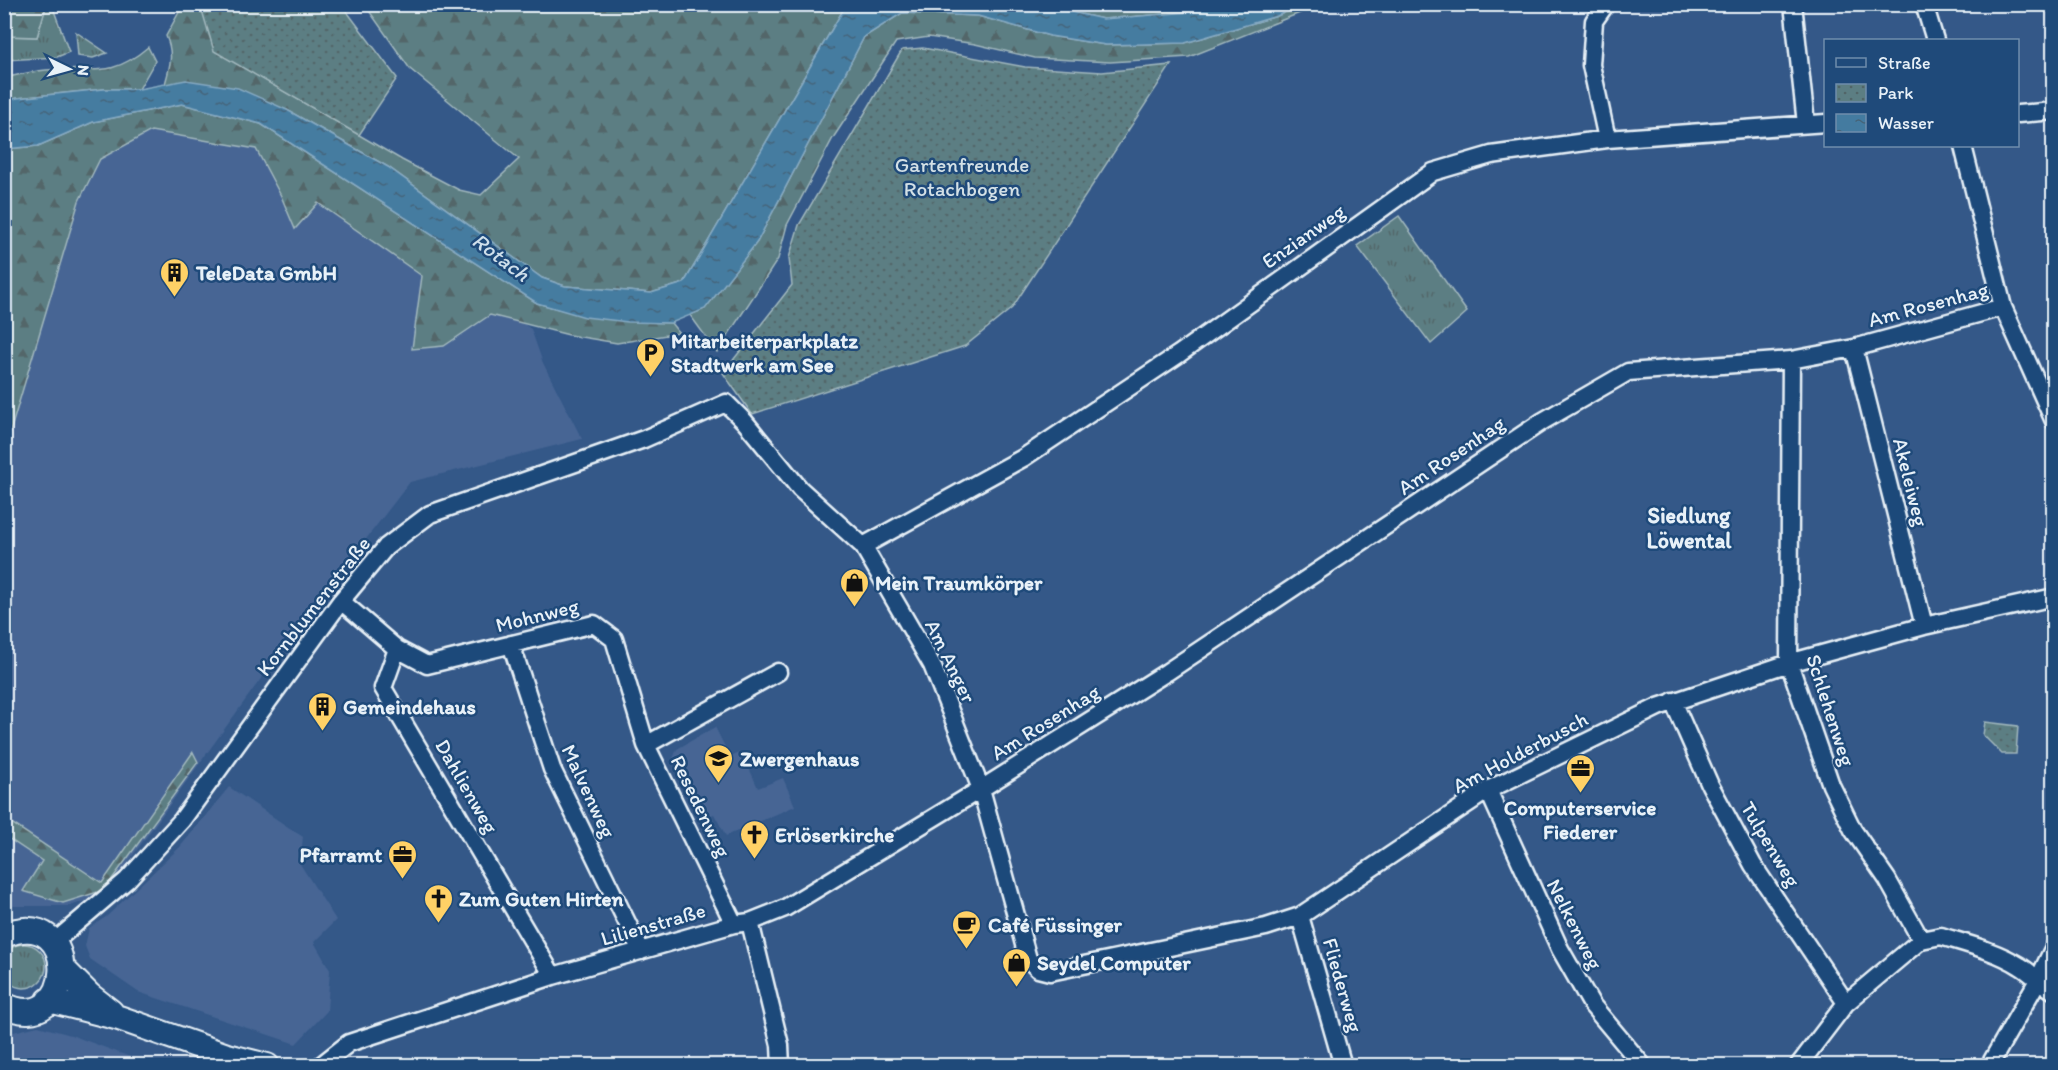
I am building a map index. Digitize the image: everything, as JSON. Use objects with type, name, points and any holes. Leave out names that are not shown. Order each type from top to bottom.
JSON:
[{"type":"main road","points":[[4,935],[28,930],[42,934],[53,943],[61,957],[64,970],[60,986],[42,1006],[27,1010],[4,1005]]},
{"type":"main road","points":[[64,970],[89,995],[119,1018]]},
{"type":"main road","points":[[49,1000],[119,1018],[226,1056],[267,1065]]},
{"type":"street","points":[[1606,4],[1594,21],[1591,65],[1606,139]]},
{"type":"street","points":[[1793,4],[1806,124]]},
{"type":"street","points":[[1924,4],[1935,39]]},
{"type":"street","points":[[2019,114],[2054,111]]},
{"type":"street","name":"Enzianweg","points":[[863,546],[1023,458],[1179,354],[1433,172],[1491,155],[1606,139],[1824,123]]},
{"type":"street","points":[[1963,147],[2003,307],[2054,421]]},
{"type":"street","name":"Am Rosenhag","points":[[981,789],[1167,672],[1543,421],[1628,372],[1791,360],[1854,348],[2003,307]]},
{"type":"street","name":"Akeleiweg","points":[[1854,348],[1924,626]]},
{"type":"street","name":"Schlehenweg","points":[[1791,360],[1789,663],[1831,784],[1853,830],[1887,879],[1922,940]]},
{"type":"street","name":"Am Anger","points":[[726,403],[745,422],[800,489],[863,546],[932,665],[981,789],[1028,959]]},
{"type":"street","name":"Kornblumenstraße","points":[[53,943],[127,880],[182,820],[341,600],[386,547],[430,514],[644,439],[726,403]]},
{"type":"street","name":"Am Holderbusch","points":[[1028,959],[1038,969],[1050,972],[1266,927],[1300,916],[1488,790],[1673,701],[1789,663],[1924,626],[2054,597]]},
{"type":"street","points":[[341,600],[397,649]]},
{"type":"street","name":"Mohnweg","points":[[397,649],[427,665],[594,624],[614,639],[646,745]]},
{"type":"street","name":"Malvenweg","points":[[511,644],[552,769],[641,951]]},
{"type":"street","name":"Dahlienweg","points":[[397,649],[383,688],[553,976]]},
{"type":"street","name":"Resedenweg","points":[[778,672],[646,745],[742,923],[780,1045],[781,1065]]},
{"type":"street","name":"Tulpenweg","points":[[1673,701],[1710,784],[1754,865],[1846,1002]]},
{"type":"street","name":"Lilienstraße","points":[[320,1065],[350,1043],[553,976],[742,923],[785,908],[981,789]]},
{"type":"street","name":"Nelkenweg","points":[[1488,790],[1566,959],[1592,1005],[1643,1065]]},
{"type":"street","name":"Fliederweg","points":[[1300,916],[1343,1065]]},
{"type":"street","points":[[1798,1065],[1846,1002],[1922,940],[1941,936],[1993,952],[2021,966],[2037,982],[2054,991]]},
{"type":"street","points":[[1989,1065],[2037,982],[2054,947]]},
{"type":"shaded area","points":[[152,124],[268,146],[531,329],[543,363],[582,439],[410,482],[302,622],[105,894],[70,906],[5,906],[4,449],[79,201],[100,159]]},
{"type":"shaded area","name":"Zwergenhaus","points":[[715,727],[730,757],[742,752],[758,788],[783,778],[795,806],[726,836],[714,814],[700,819],[672,761],[677,749]]},
{"type":"shaded area","points":[[229,787],[303,837],[300,864],[336,920],[314,942],[330,970],[327,1011],[296,1044],[138,992],[90,959],[85,946],[89,928],[106,917],[180,847]]},
{"type":"shaded area","points":[[38,1026],[71,1035],[152,1065],[5,1065],[5,1036]]},
{"type":"green space","points":[[4,5],[42,5],[45,10],[37,37],[5,36]]},
{"type":"green space","points":[[42,5],[52,5],[69,52],[57,57],[5,60],[4,36],[37,37],[45,10]]},
{"type":"green space","points":[[183,5],[201,5],[215,51],[402,160],[459,190],[481,195],[519,159],[410,69],[365,5],[846,5],[684,283],[651,293],[565,286],[542,278],[388,167],[287,110],[165,84],[171,54],[166,36]]},
{"type":"green space","points":[[204,5],[342,5],[397,78],[359,135],[214,51],[201,7]]},
{"type":"green space","points":[[1040,5],[1223,5],[1190,12],[1103,19]]},
{"type":"green space","points":[[1301,5],[1320,5],[1189,57],[1110,62],[1035,58],[975,44],[929,37],[896,42],[833,138],[787,225],[778,259],[717,352],[690,315],[705,309],[757,242],[864,37],[902,13],[978,16],[1050,36],[1106,45],[1185,43],[1277,16]]},
{"type":"green space","points":[[76,32],[107,53],[93,58],[78,56]]},
{"type":"green space","points":[[148,47],[155,61],[139,89],[104,89],[17,98],[5,102],[5,78],[46,70],[110,68],[134,58]]},
{"type":"green space","name":"Gartenfreunde Rotachbogen","points":[[923,48],[1025,67],[1102,72],[1171,65],[1012,308],[965,346],[752,414],[723,373],[792,285],[789,258],[799,225],[902,50]]},
{"type":"green space","points":[[182,104],[261,124],[537,303],[603,318],[671,323],[679,333],[617,343],[569,335],[490,315],[444,346],[412,349],[422,276],[318,203],[295,229],[281,196],[256,149],[151,131],[100,159],[79,201],[5,449],[5,149],[38,146],[93,122]]},
{"type":"green space","points":[[1399,216],[1467,312],[1431,344],[1357,246]]},
{"type":"green space","points":[[1985,722],[2018,726],[2016,754],[2002,754],[1983,735]]},
{"type":"green space","points":[[193,752],[198,762],[104,890],[63,903],[23,891],[42,861],[5,836],[4,818],[102,883]]},
{"type":"green space","points":[[24,944],[39,951],[46,966],[39,981],[24,988],[9,981],[2,966],[9,951]]},
{"type":"water","name":"Rotach","points":[[846,5],[1040,5],[1103,19],[1190,12],[1223,5],[1301,5],[1277,16],[1185,43],[1106,45],[1050,36],[978,16],[902,13],[864,37],[757,242],[705,309],[671,323],[628,322],[585,317],[537,303],[261,124],[182,104],[93,122],[38,146],[5,149],[5,102],[17,98],[104,89],[139,89],[186,80],[238,88],[287,110],[388,167],[542,278],[565,286],[651,293],[684,283]]},
{"type":"place","name":"TeleData GmbH","points":[[175,298]]},
{"type":"place","name":"Mitarbeiterparkplatz Stadtwerk am See","points":[[650,378]]},
{"type":"place","name":"Mein Traumkörper","points":[[854,608]]},
{"type":"place","name":"Gemeindehaus","points":[[322,732]]},
{"type":"place","name":"Zwergenhaus","points":[[719,784]]},
{"type":"place","name":"Computerservice Fiederer","points":[[1580,794]]},
{"type":"place","name":"Erlöserkirche","points":[[754,860]]},
{"type":"place","name":"Pfarramt","points":[[403,880]]},
{"type":"place","name":"Zum Guten Hirten","points":[[438,924]]},
{"type":"place","name":"Café Füssinger","points":[[967,950]]},
{"type":"place","name":"Seydel Computer","points":[[1016,988]]},
{"type":"district","name":"Siedlung Löwental","points":[[1689,528]]}]
